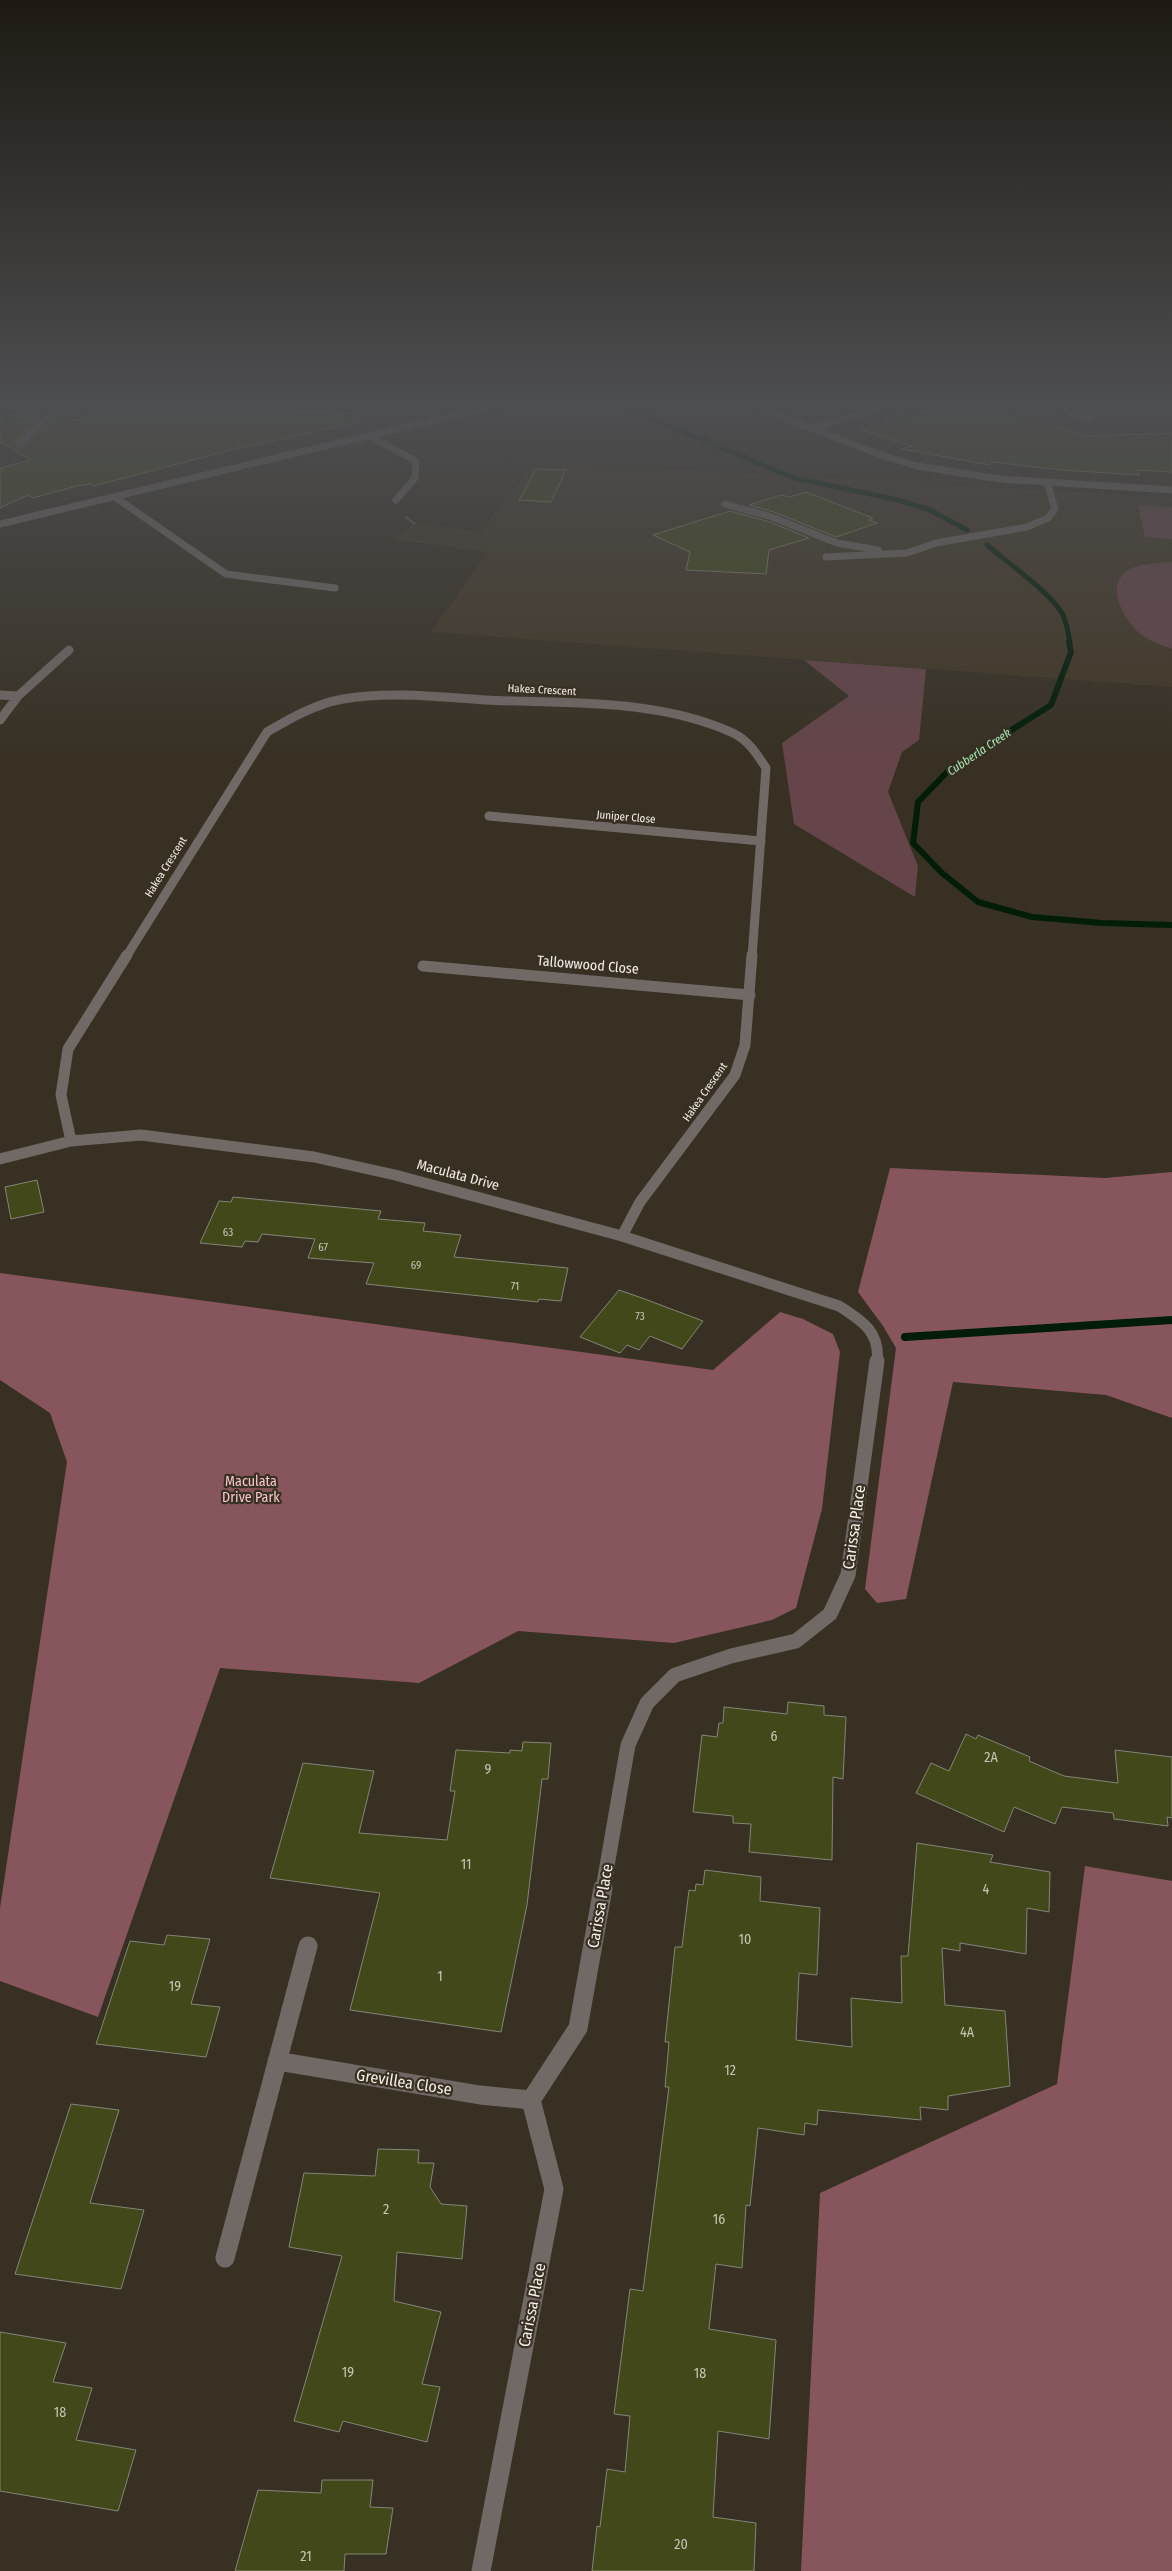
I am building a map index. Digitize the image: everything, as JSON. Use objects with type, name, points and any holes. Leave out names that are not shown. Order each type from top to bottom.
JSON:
[{"type":"street","points":[[0,524],[13,521]]},
{"type":"street","points":[[150,521],[226,574],[251,579],[335,588]]},
{"type":"street","points":[[782,521],[837,543],[907,553]]},
{"type":"street","points":[[826,557],[907,553],[936,543],[1026,527],[1041,521]]},
{"type":"street","points":[[0,720],[18,696],[69,650]]},
{"type":"street","points":[[0,695],[18,696]]},
{"type":"street","name":"Hakea Crescent","points":[[71,1141],[61,1109],[61,1078],[68,1049],[267,732],[310,708],[343,699],[412,696],[639,709],[670,713],[702,721],[735,734],[753,748],[766,768],[750,995],[745,1046],[735,1075],[640,1202],[622,1236]]},
{"type":"street","name":"Juniper Close","points":[[489,816],[761,841]]},
{"type":"street","name":"Tallowwood Close","points":[[423,966],[750,995]]},
{"type":"street","name":"Maculata Drive","points":[[0,1159],[71,1141],[141,1135],[314,1157],[395,1174],[622,1236],[839,1306],[866,1324],[879,1348]]},
{"type":"street","name":"Carissa Place","points":[[481,2571],[554,2189],[531,2100],[578,2028],[628,1744],[647,1703],[675,1675],[731,1656],[796,1641],[830,1614],[848,1575],[879,1348]]},
{"type":"street","points":[[225,2258],[308,1946]]},
{"type":"street","name":"Grevillea Close","points":[[277,2061],[480,2095],[531,2100]]},
{"type":"shaded area","points":[[489,521],[1172,521],[1172,687],[431,632],[487,552],[394,540],[415,524],[481,531]]},
{"type":"shaded area","points":[[1141,521],[1172,521],[1172,539],[1145,537]]},
{"type":"shaded area","points":[[1172,562],[1172,649],[1150,640],[1136,630],[1124,613],[1117,593],[1118,584],[1122,576],[1130,569],[1145,564]]},
{"type":"shaded area","points":[[804,660],[926,669],[919,740],[902,752],[888,792],[918,866],[915,897],[794,824],[782,743],[849,696]]},
{"type":"green space","points":[[890,1168],[1105,1178],[1172,1172],[1172,1418],[1106,1395],[953,1382],[906,1599],[877,1603],[865,1589],[896,1348],[883,1326],[858,1292]]},
{"type":"green space","name":"Maculata Drive Park","points":[[0,1273],[713,1370],[780,1312],[803,1319],[833,1334],[840,1352],[822,1509],[796,1608],[772,1620],[674,1643],[518,1631],[419,1683],[220,1668],[98,2017],[0,1981],[0,1908],[67,1462],[50,1413],[0,1380]]},
{"type":"green space","points":[[1085,1866],[1172,1881],[1172,2571],[801,2571],[820,2193],[1057,2084]]},
{"type":"building","points":[[698,521],[766,521],[809,538],[769,550],[766,574],[686,570],[690,552],[653,535]]},
{"type":"building","points":[[796,521],[872,521],[877,523],[836,537]]},
{"type":"building","points":[[37,1180],[44,1212],[11,1219],[5,1187]]},
{"type":"building","points":[[233,1197],[381,1211],[378,1219],[425,1223],[423,1231],[461,1235],[454,1257],[568,1268],[561,1301],[539,1299],[538,1302],[366,1284],[374,1263],[308,1258],[315,1239],[262,1234],[258,1242],[245,1241],[242,1247],[200,1243],[219,1201],[231,1202]]},
{"type":"building","points":[[619,1290],[703,1321],[682,1349],[650,1336],[639,1350],[627,1345],[620,1353],[580,1337]]},
{"type":"building","points":[[788,1702],[824,1706],[824,1715],[846,1717],[843,1779],[833,1777],[832,1860],[749,1852],[751,1824],[733,1823],[733,1816],[693,1812],[702,1735],[717,1737],[719,1723],[723,1723],[724,1707],[787,1714]]},
{"type":"building","points":[[966,1734],[976,1739],[978,1735],[1030,1757],[1029,1761],[1064,1776],[1118,1783],[1115,1750],[1172,1757],[1172,1818],[1167,1817],[1168,1826],[1114,1819],[1113,1813],[1062,1807],[1055,1824],[1014,1807],[1004,1832],[916,1793],[931,1763],[949,1771]]},
{"type":"building","points":[[523,1742],[551,1743],[548,1779],[542,1779],[527,1905],[501,2032],[350,2010],[380,1893],[270,1878],[303,1763],[374,1771],[359,1833],[447,1840],[455,1791],[450,1791],[456,1750],[510,1753],[510,1750],[522,1751]]},
{"type":"building","points":[[917,1843],[993,1855],[990,1862],[1050,1872],[1049,1912],[1027,1908],[1026,1954],[960,1943],[960,1951],[942,1948],[945,2005],[1005,2011],[1010,2086],[948,2096],[948,2110],[920,2107],[921,2120],[818,2110],[817,2125],[805,2123],[804,2135],[758,2128],[750,2206],[746,2205],[742,2268],[716,2264],[709,2329],[776,2340],[769,2439],[718,2431],[713,2517],[756,2523],[754,2571],[592,2571],[597,2526],[600,2527],[607,2469],[625,2472],[630,2416],[614,2414],[630,2289],[643,2291],[669,2087],[665,2087],[669,2042],[665,2042],[675,1947],[682,1947],[689,1890],[695,1891],[696,1884],[703,1885],[705,1870],[761,1877],[760,1901],[820,1908],[817,1975],[799,1973],[796,2040],[852,2047],[851,1998],[902,2003],[901,1956],[908,1956]]},
{"type":"building","points":[[167,1935],[210,1939],[191,2004],[220,2007],[206,2057],[96,2044],[130,1941],[164,1945]]},
{"type":"building","points":[[71,2104],[119,2110],[90,2203],[144,2210],[121,2289],[15,2274]]},
{"type":"building","points":[[378,2149],[419,2150],[418,2163],[434,2163],[430,2187],[441,2204],[467,2206],[462,2259],[397,2252],[394,2301],[441,2312],[422,2384],[440,2387],[427,2442],[343,2421],[339,2432],[294,2421],[342,2256],[289,2247],[304,2173],[375,2176]]},
{"type":"building","points":[[0,2332],[66,2343],[53,2382],[92,2388],[76,2440],[136,2450],[118,2511],[0,2491]]},
{"type":"building","points":[[322,2480],[373,2480],[370,2507],[393,2508],[386,2554],[345,2554],[344,2571],[235,2571],[258,2490],[321,2493]]},
{"type":"waterway","name":"Cubberla Creek","points":[[950,521],[967,530]]},
{"type":"waterway","name":"Cubberla Creek","points":[[987,545],[1037,586],[1055,604],[1065,620],[1070,643]]},
{"type":"waterway","name":"Cubberla Creek","points":[[1069,642],[1071,652],[1051,705],[950,769],[918,802],[913,843],[942,873],[978,902],[1032,917],[1102,923],[1172,925]]},
{"type":"waterway","points":[[905,1337],[1172,1320]]}]
